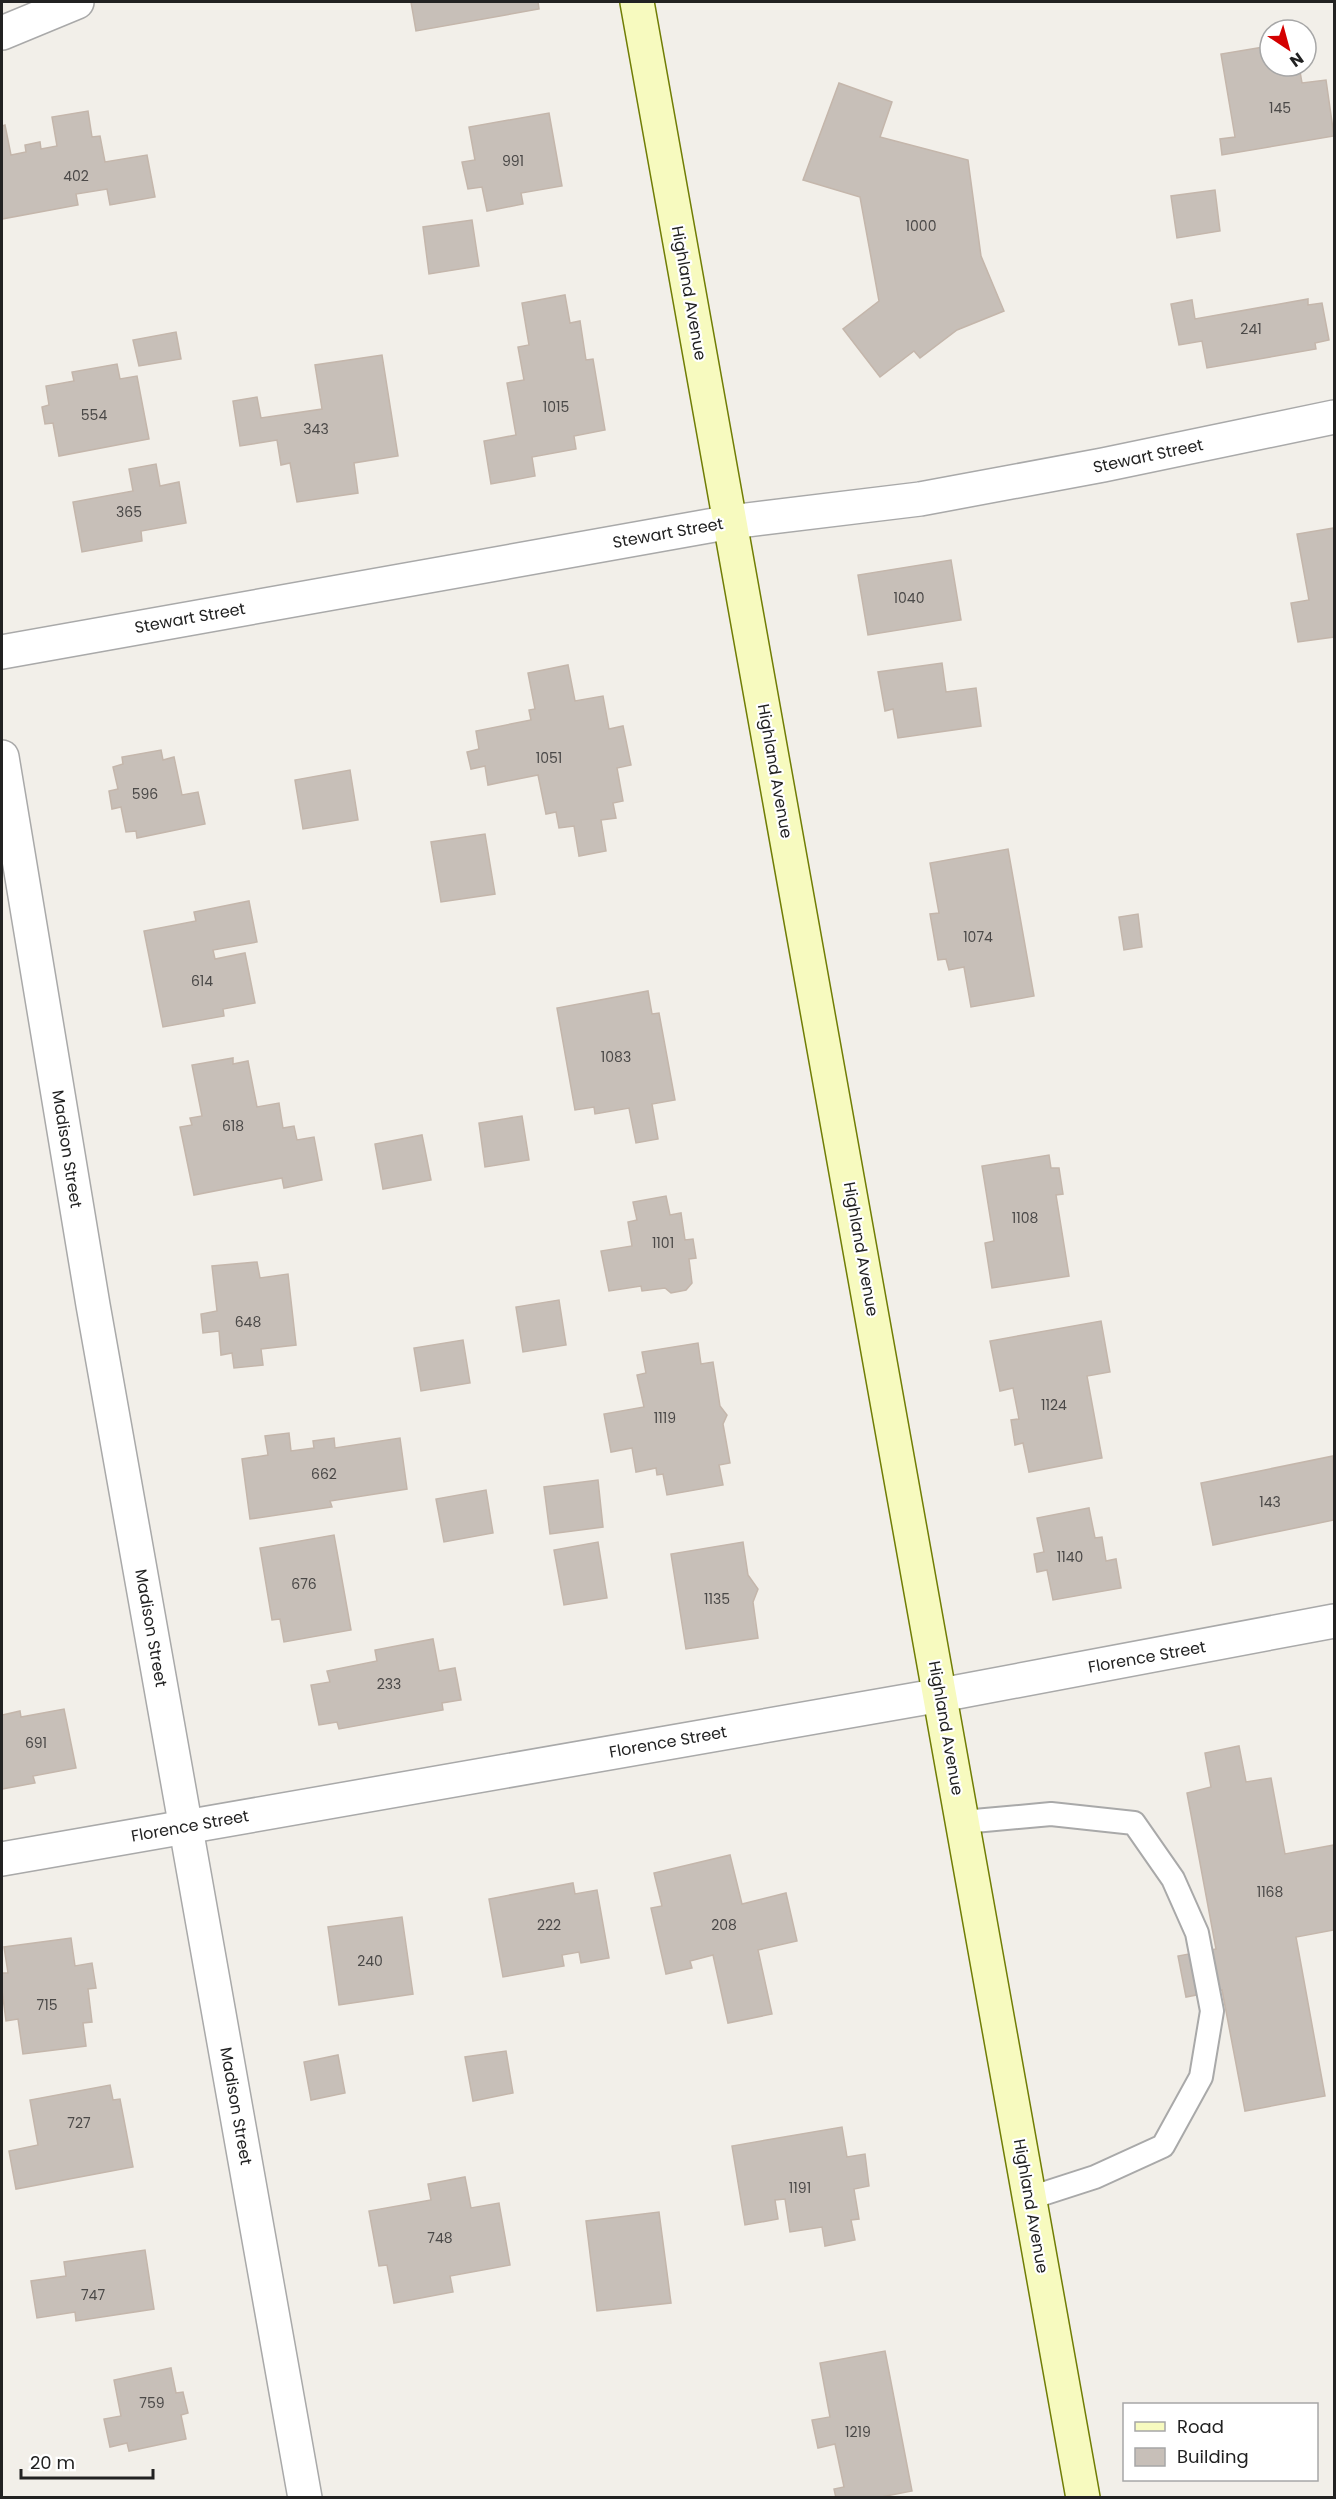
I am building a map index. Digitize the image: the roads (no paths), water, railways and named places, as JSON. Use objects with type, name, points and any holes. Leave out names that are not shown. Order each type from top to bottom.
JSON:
[{"type":"street","points":[[2,33],[77,2]]},
{"type":"street","name":"Highland Avenue","points":[[637,2],[1083,2498]]},
{"type":"street","name":"Stewart Street","points":[[2,652],[730,522],[920,499],[1103,465],[1335,417]]},
{"type":"street","name":"Madison Street","points":[[2,757],[93,1305],[305,2498]]},
{"type":"street","name":"Florence Street","points":[[2,1859],[940,1695],[1335,1621]]},
{"type":"lane","points":[[963,1822],[1052,1814],[1134,1823],[1173,1879],[1197,1933],[1212,2011],[1201,2077],[1163,2146],[1095,2177],[1030,2198]]}]
